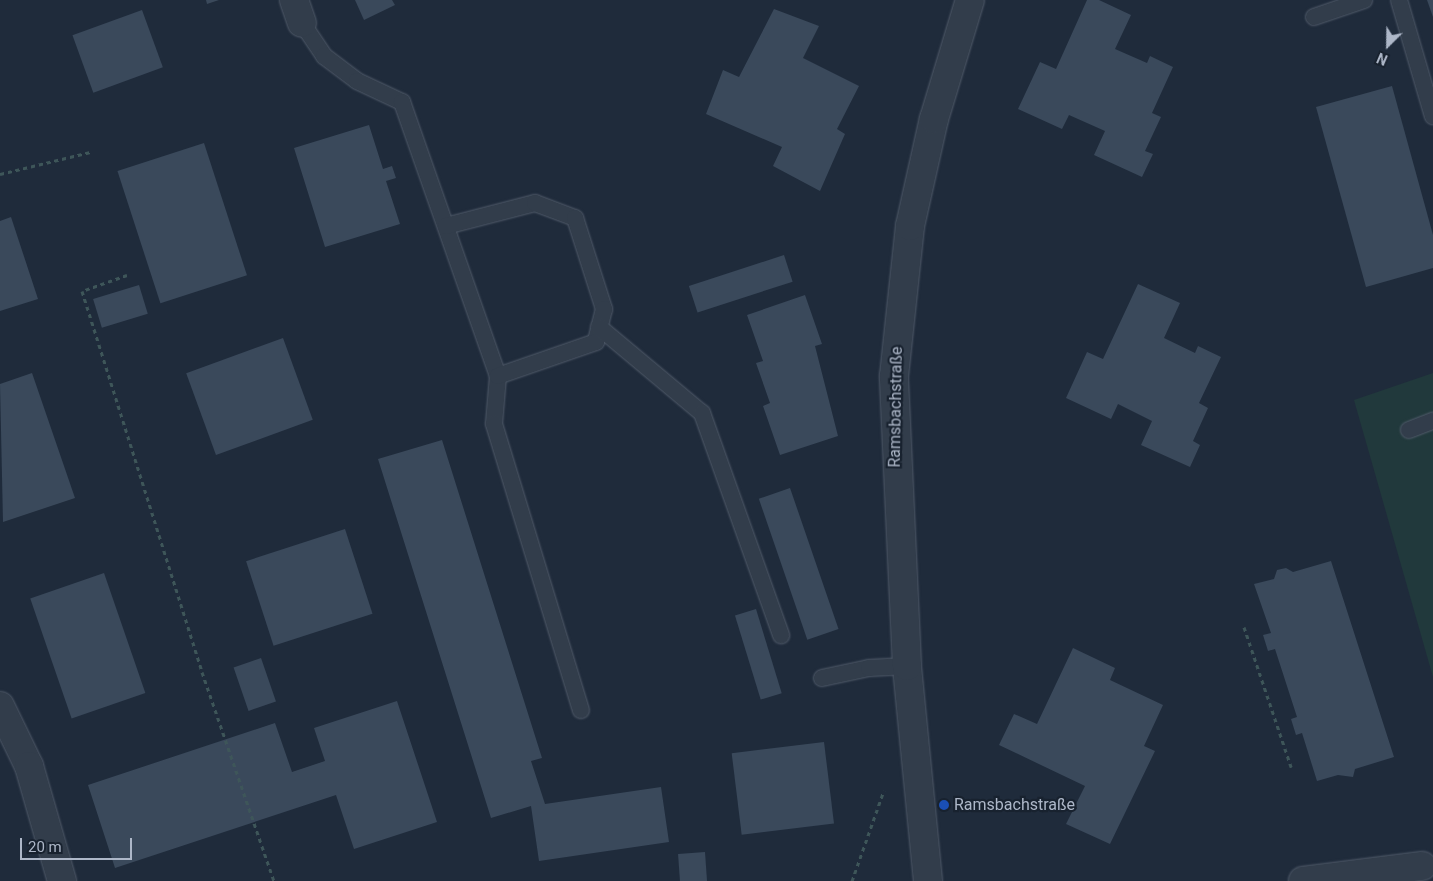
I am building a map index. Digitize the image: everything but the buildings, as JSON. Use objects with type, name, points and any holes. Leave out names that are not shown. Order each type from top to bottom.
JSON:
[{"type":"street","name":"Ramsbachstraße","points":[[928,881],[907,666],[893,433],[900,302],[910,226],[934,119],[970,0]]},
{"type":"street","points":[[0,706],[28,766],[62,881]]},
{"type":"street","points":[[1303,881],[1422,866]]},
{"type":"lane","points":[[1314,17],[1364,0]]},
{"type":"lane","points":[[1398,0],[1433,116]]},
{"type":"lane","points":[[298,11],[324,56],[357,81],[402,102],[498,376],[494,424],[581,710]]},
{"type":"lane","points":[[446,226],[535,203],[575,218],[604,309],[596,342],[498,376]]},
{"type":"lane","points":[[599,327],[702,413],[781,635]]},
{"type":"lane","points":[[1409,430],[1433,421]]},
{"type":"lane","points":[[822,678],[869,668],[907,666]]},
{"type":"path","points":[[0,174],[90,152]]},
{"type":"path","points":[[127,276],[82,291],[202,672],[274,881]]},
{"type":"path","points":[[1244,627],[1291,767]]},
{"type":"path","points":[[852,881],[885,786],[917,779]]},
{"type":"green space","points":[[1433,373],[1433,677],[1354,400]]},
{"type":"place","name":"Ramsbachstraße","points":[[944,805]]}]
